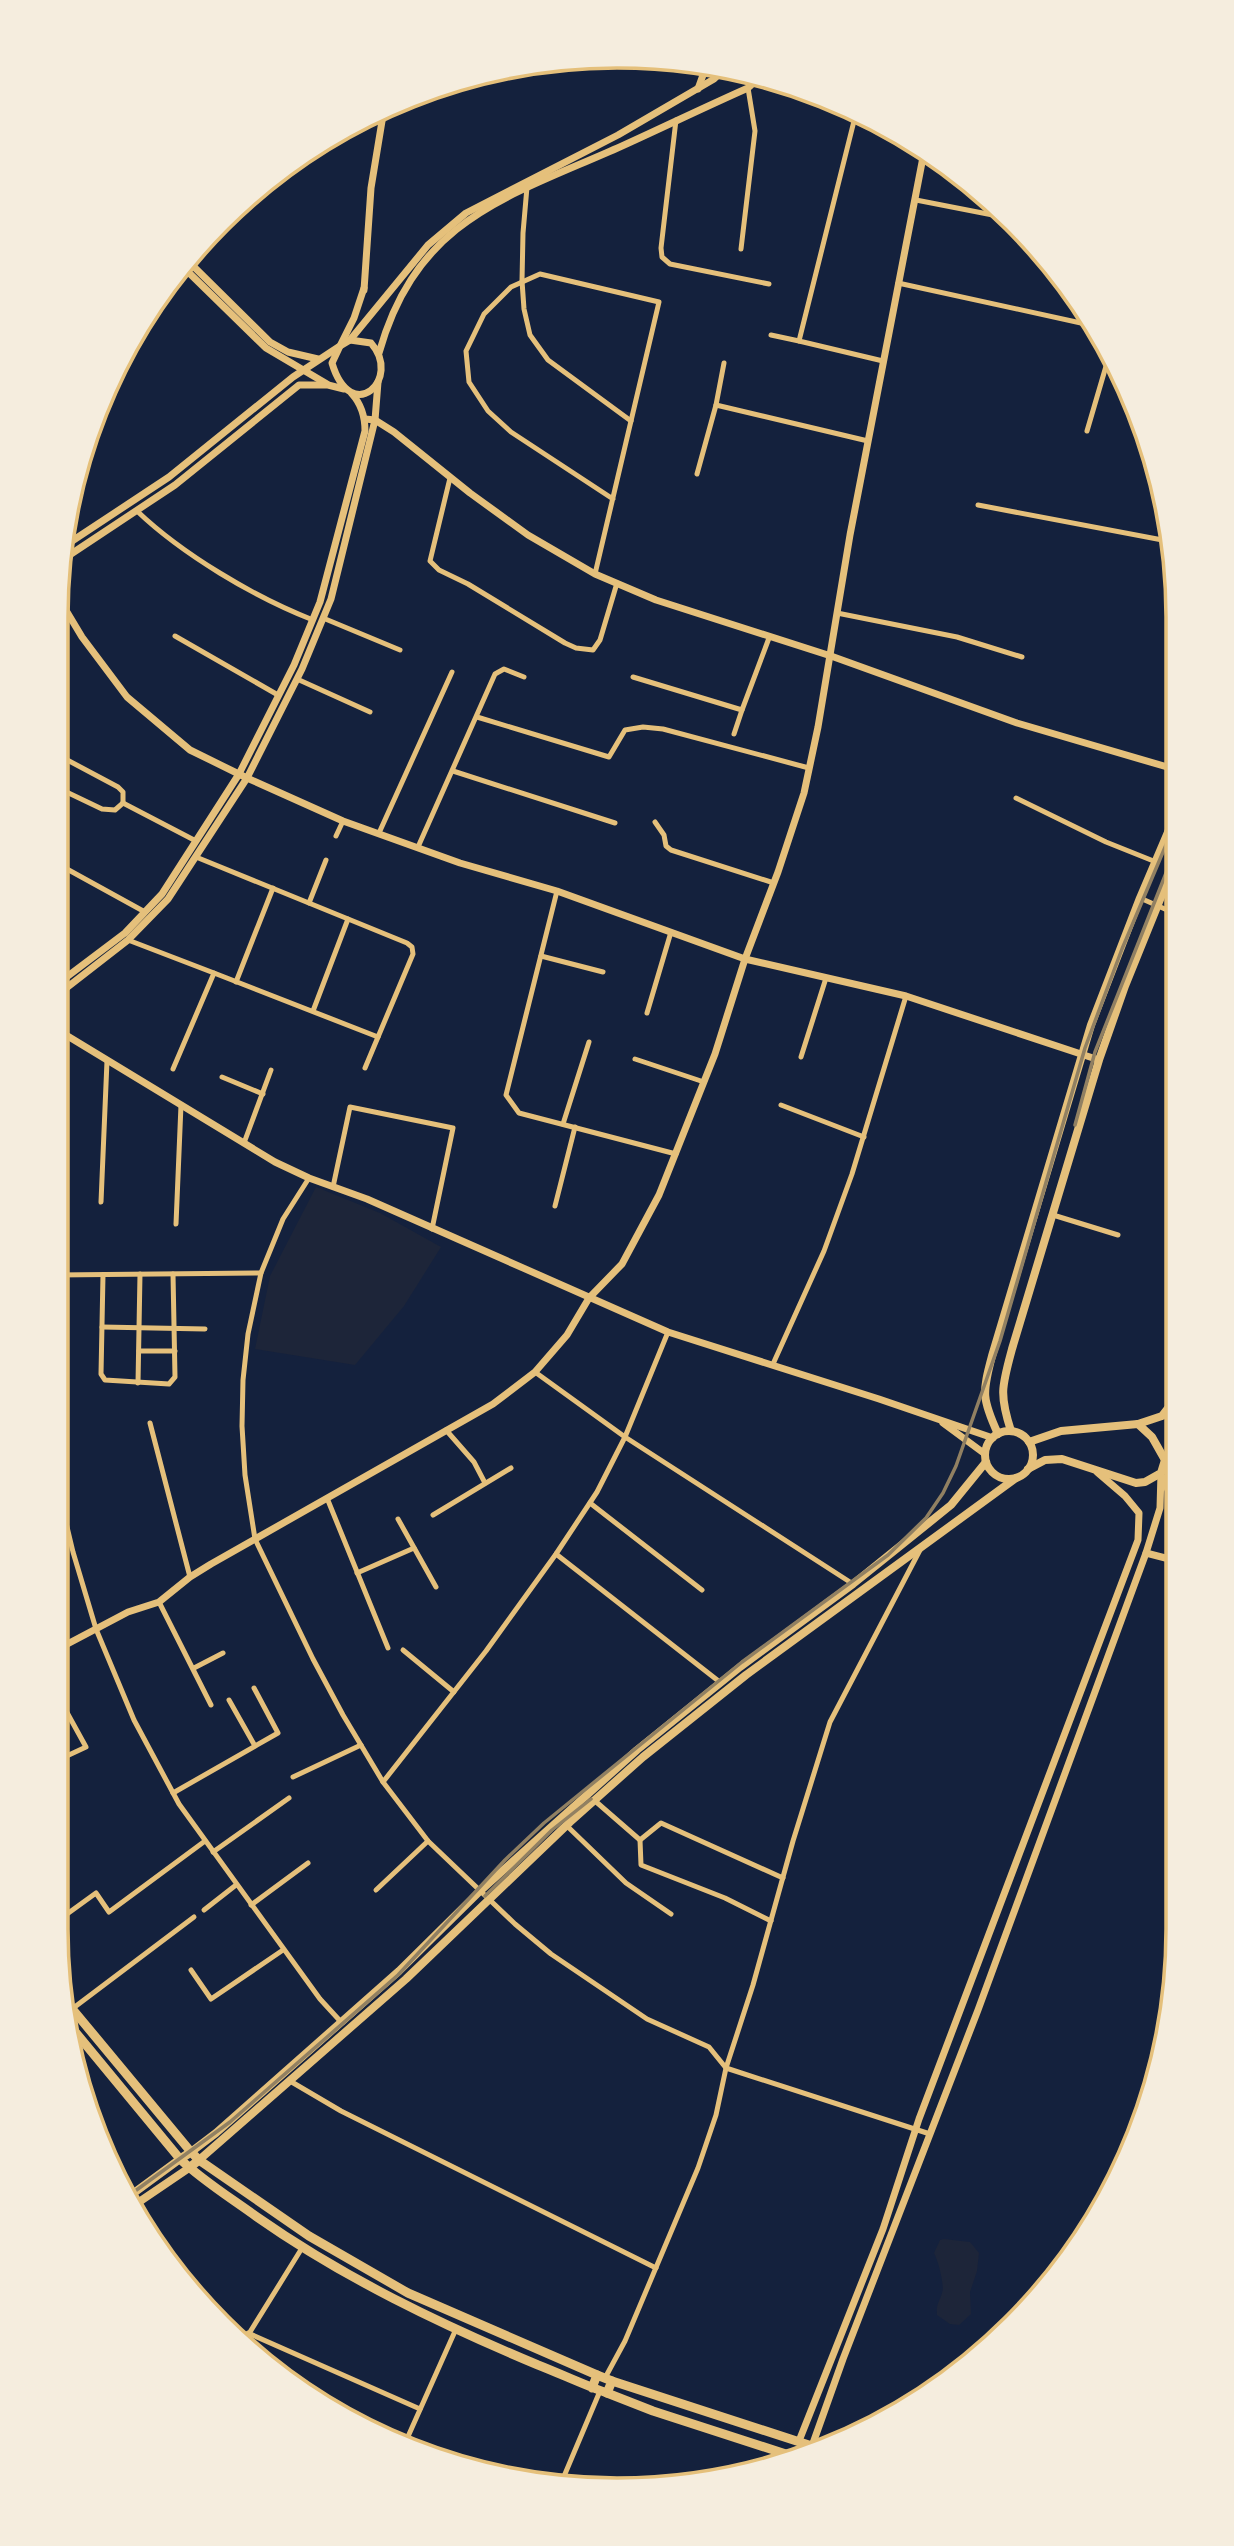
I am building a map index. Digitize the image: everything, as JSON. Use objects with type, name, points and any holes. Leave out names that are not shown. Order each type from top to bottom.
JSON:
[{"type":"main road","points":[[136,2192],[216,2133],[342,2023],[480,1891],[637,1750],[721,1682],[853,1584],[951,1504],[986,1458],[996,1436],[985,1405],[986,1378],[1081,1055],[1166,837]]},
{"type":"main road","points":[[1011,1431],[1003,1405],[1003,1383],[1099,1060],[1166,884]]},
{"type":"main road","points":[[1029,1442],[1061,1431],[1138,1424],[1162,1416],[1166,1411]]},
{"type":"main road","points":[[141,2201],[199,2160],[406,1979],[566,1825],[643,1758],[746,1675],[1028,1469],[1045,1460],[1062,1459],[1136,1483],[1145,1482],[1161,1473],[1165,1460],[1152,1437],[1138,1424]]},
{"type":"main road","points":[[996,1436],[1011,1431],[1029,1442],[1033,1456],[1028,1469]]},
{"type":"main road","points":[[986,1458],[995,1474],[1002,1478],[1016,1478]]},
{"type":"main road","points":[[75,2013],[199,2160],[309,2236],[408,2293],[604,2378],[806,2444]]},
{"type":"main road","points":[[79,2037],[180,2160],[302,2248],[355,2279],[456,2329],[600,2391],[653,2411],[784,2452]]},
{"type":"main road","points":[[600,2391],[604,2378]]},
{"type":"main road","points":[[600,2391],[604,2378]]},
{"type":"main road","points":[[795,2448],[799,2441]]},
{"type":"street","points":[[698,89],[703,75]]},
{"type":"street","points":[[74,540],[169,477],[304,369],[350,341],[428,245],[466,213],[618,135],[714,77]]},
{"type":"street","points":[[379,353],[387,324],[403,293],[423,261],[453,230],[526,184],[622,146],[751,85]]},
{"type":"street","points":[[741,249],[755,131],[748,88]]},
{"type":"street","points":[[676,120],[662,257],[670,264],[769,284]]},
{"type":"street","points":[[350,341],[360,313],[364,288],[371,188],[382,121]]},
{"type":"street","points":[[799,341],[854,122]]},
{"type":"street","points":[[68,1644],[128,1612],[159,1602],[190,1577],[493,1404],[535,1372],[567,1335],[589,1298],[622,1264],[659,1195],[704,1082],[804,793],[831,656],[867,441],[922,161]]},
{"type":"street","points":[[526,184],[522,281],[524,309],[530,335],[548,360],[631,421]]},
{"type":"street","points":[[916,200],[990,214]]},
{"type":"street","points":[[194,267],[270,342],[288,352],[318,359]]},
{"type":"street","points":[[190,273],[251,336],[328,385]]},
{"type":"street","points":[[595,573],[613,499],[659,302],[540,274],[511,288],[484,314],[466,351],[469,382],[488,411],[511,432],[613,499]]},
{"type":"street","points":[[898,283],[1080,323]]},
{"type":"street","points":[[344,389],[332,363],[354,318],[364,288]]},
{"type":"street","points":[[771,335],[883,361]]},
{"type":"street","points":[[68,987],[128,940],[168,899],[247,778],[297,679],[331,599],[375,420],[378,382],[383,367],[379,353],[370,343],[350,341]]},
{"type":"street","points":[[697,474],[716,405],[724,363]]},
{"type":"street","points":[[1087,431],[1106,368]]},
{"type":"street","points":[[352,394],[366,393],[378,382]]},
{"type":"street","points":[[68,976],[125,933],[162,894],[239,774],[320,602],[365,431],[365,419],[359,402],[344,389],[328,385],[299,385],[176,485],[72,553]]},
{"type":"street","points":[[716,405],[867,441]]},
{"type":"street","points":[[365,419],[375,420],[394,432],[450,478],[528,534],[595,573],[656,600],[831,656],[1017,723],[1166,767]]},
{"type":"street","points":[[450,478],[430,561],[439,570],[468,584],[565,643],[585,650],[593,650],[600,640],[617,583]]},
{"type":"street","points":[[978,505],[1160,540]]},
{"type":"street","points":[[137,511],[159,531],[202,560],[290,611],[313,620]]},
{"type":"street","points":[[837,613],[957,637],[1023,657]]},
{"type":"street","points":[[68,614],[127,697],[190,750],[344,821],[460,863],[557,891],[745,959],[906,996],[1099,1060]]},
{"type":"street","points":[[323,618],[400,650]]},
{"type":"street","points":[[175,636],[278,695]]},
{"type":"street","points":[[734,734],[769,638]]},
{"type":"street","points":[[418,848],[495,674],[504,670],[524,677]]},
{"type":"street","points":[[379,833],[452,672]]},
{"type":"street","points":[[633,677],[742,710]]},
{"type":"street","points":[[297,679],[370,712]]},
{"type":"street","points":[[477,717],[609,757],[625,730],[643,727],[663,729],[809,768]]},
{"type":"street","points":[[68,760],[118,787],[123,792],[123,803],[115,810],[102,808],[68,792]]},
{"type":"street","points":[[453,771],[615,823]]},
{"type":"street","points":[[1016,798],[1106,842],[1156,862]]},
{"type":"street","points":[[123,803],[195,841]]},
{"type":"street","points":[[336,836],[344,821]]},
{"type":"street","points":[[655,821],[664,835],[666,846],[671,850],[774,883]]},
{"type":"street","points":[[196,857],[412,947],[413,954],[365,1068]]},
{"type":"street","points":[[309,903],[326,860]]},
{"type":"street","points":[[68,870],[145,912]]},
{"type":"street","points":[[236,982],[273,888]]},
{"type":"street","points":[[557,891],[506,1094],[519,1113],[676,1154]]},
{"type":"street","points":[[1140,898],[1166,910]]},
{"type":"street","points":[[313,1012],[348,919]]},
{"type":"street","points":[[648,1013],[671,932]]},
{"type":"street","points":[[128,940],[378,1037]]},
{"type":"street","points":[[541,956],[603,972]]},
{"type":"street","points":[[173,1069],[214,974]]},
{"type":"street","points":[[801,1057],[826,978]]},
{"type":"street","points":[[773,1364],[824,1251],[864,1137],[906,996]]},
{"type":"street","points":[[68,1037],[275,1162],[309,1178],[668,1332],[996,1436]]},
{"type":"street","points":[[563,1124],[589,1042]]},
{"type":"street","points":[[635,1059],[704,1082]]},
{"type":"street","points":[[102,1202],[107,1061]]},
{"type":"street","points":[[244,1143],[271,1070]]},
{"type":"street","points":[[222,1077],[262,1094]]},
{"type":"street","points":[[176,1224],[181,1104]]},
{"type":"street","points":[[781,1105],[864,1137]]},
{"type":"street","points":[[333,1187],[350,1107],[453,1128],[432,1229]]},
{"type":"street","points":[[555,1206],[575,1126]]},
{"type":"street","points":[[309,1178],[283,1219],[261,1273],[248,1334],[243,1380],[245,1475],[255,1539],[313,1659],[383,1782],[428,1840],[488,1899],[551,1954],[647,2019],[709,2047],[726,2067],[930,2134]]},
{"type":"street","points":[[1053,1215],[1118,1235]]},
{"type":"street","points":[[68,1275],[261,1273]]},
{"type":"street","points":[[138,1382],[140,1274]]},
{"type":"street","points":[[103,1275],[102,1374],[105,1380],[169,1384],[175,1377],[173,1274]]},
{"type":"street","points":[[102,1327],[205,1329]]},
{"type":"street","points":[[383,1782],[454,1692],[556,1554],[590,1503],[625,1437],[668,1332]]},
{"type":"street","points":[[139,1351],[175,1351]]},
{"type":"street","points":[[535,1372],[625,1437],[853,1584]]},
{"type":"street","points":[[937,1419],[986,1458]]},
{"type":"street","points":[[150,1423],[190,1577]]},
{"type":"street","points":[[446,1430],[474,1462],[485,1483]]},
{"type":"street","points":[[433,1515],[511,1468]]},
{"type":"street","points":[[799,2441],[883,2229],[916,2130],[1138,1540],[1139,1513],[1125,1496],[1094,1469]]},
{"type":"street","points":[[1161,1473],[1166,1484]]},
{"type":"street","points":[[815,2441],[822,2414],[978,2010],[1146,1553],[1160,1508],[1161,1473]]},
{"type":"street","points":[[327,1498],[388,1648]]},
{"type":"street","points":[[590,1503],[702,1590]]},
{"type":"street","points":[[398,1519],[436,1587]]},
{"type":"street","points":[[68,1531],[96,1629],[134,1720],[173,1793],[236,1885],[320,1999],[342,2023]]},
{"type":"street","points":[[604,2378],[625,2341],[713,2126],[726,2067],[753,1985],[830,1722],[923,1545]]},
{"type":"street","points":[[357,1573],[414,1548]]},
{"type":"street","points":[[1146,1553],[1166,1558]]},
{"type":"street","points":[[556,1554],[721,1682]]},
{"type":"street","points":[[159,1602],[211,1705]]},
{"type":"street","points":[[403,1650],[454,1692]]},
{"type":"street","points":[[194,1668],[223,1653]]},
{"type":"street","points":[[173,1793],[278,1733],[254,1688]]},
{"type":"street","points":[[229,1700],[255,1746]]},
{"type":"street","points":[[68,1713],[86,1747],[68,1755]]},
{"type":"street","points":[[293,1777],[361,1745]]},
{"type":"street","points":[[213,1852],[289,1798]]},
{"type":"street","points":[[594,1800],[640,1840],[641,1865],[725,1898],[771,1920]]},
{"type":"street","points":[[640,1840],[661,1823],[783,1878]]},
{"type":"street","points":[[566,1825],[626,1883],[671,1913]]},
{"type":"street","points":[[376,1890],[428,1840]]},
{"type":"street","points":[[68,1913],[96,1893],[109,1912],[205,1841]]},
{"type":"street","points":[[251,1905],[308,1863]]},
{"type":"street","points":[[204,1910],[236,1885]]},
{"type":"street","points":[[74,2004],[194,1917]]},
{"type":"street","points":[[191,1970],[211,1999],[284,1950]]},
{"type":"street","points":[[290,2081],[341,2111],[656,2268]]},
{"type":"street","points":[[302,2248],[248,2333],[420,2409]]},
{"type":"street","points":[[408,2436],[456,2329]]},
{"type":"street","points":[[564,2475],[600,2391]]},
{"type":"shaded area","points":[[316,1187],[380,1213],[441,1247],[404,1306],[355,1365],[255,1349],[270,1276]]},
{"type":"shaded area","points":[[940,2240],[970,2242],[979,2253],[970,2292],[971,2314],[959,2325],[950,2324],[937,2315],[943,2285],[934,2253]]},
{"type":"railway","points":[[135,2191],[230,2122],[398,1975],[505,1860],[544,1823],[742,1662],[888,1555],[926,1518],[943,1493],[956,1466],[1000,1341],[1085,1048],[1122,949],[1166,845]]},
{"type":"railway","points":[[1075,1125],[1095,1052],[1166,873]]},
{"type":"railway","points":[[485,1896],[552,1830],[591,1799]]}]
